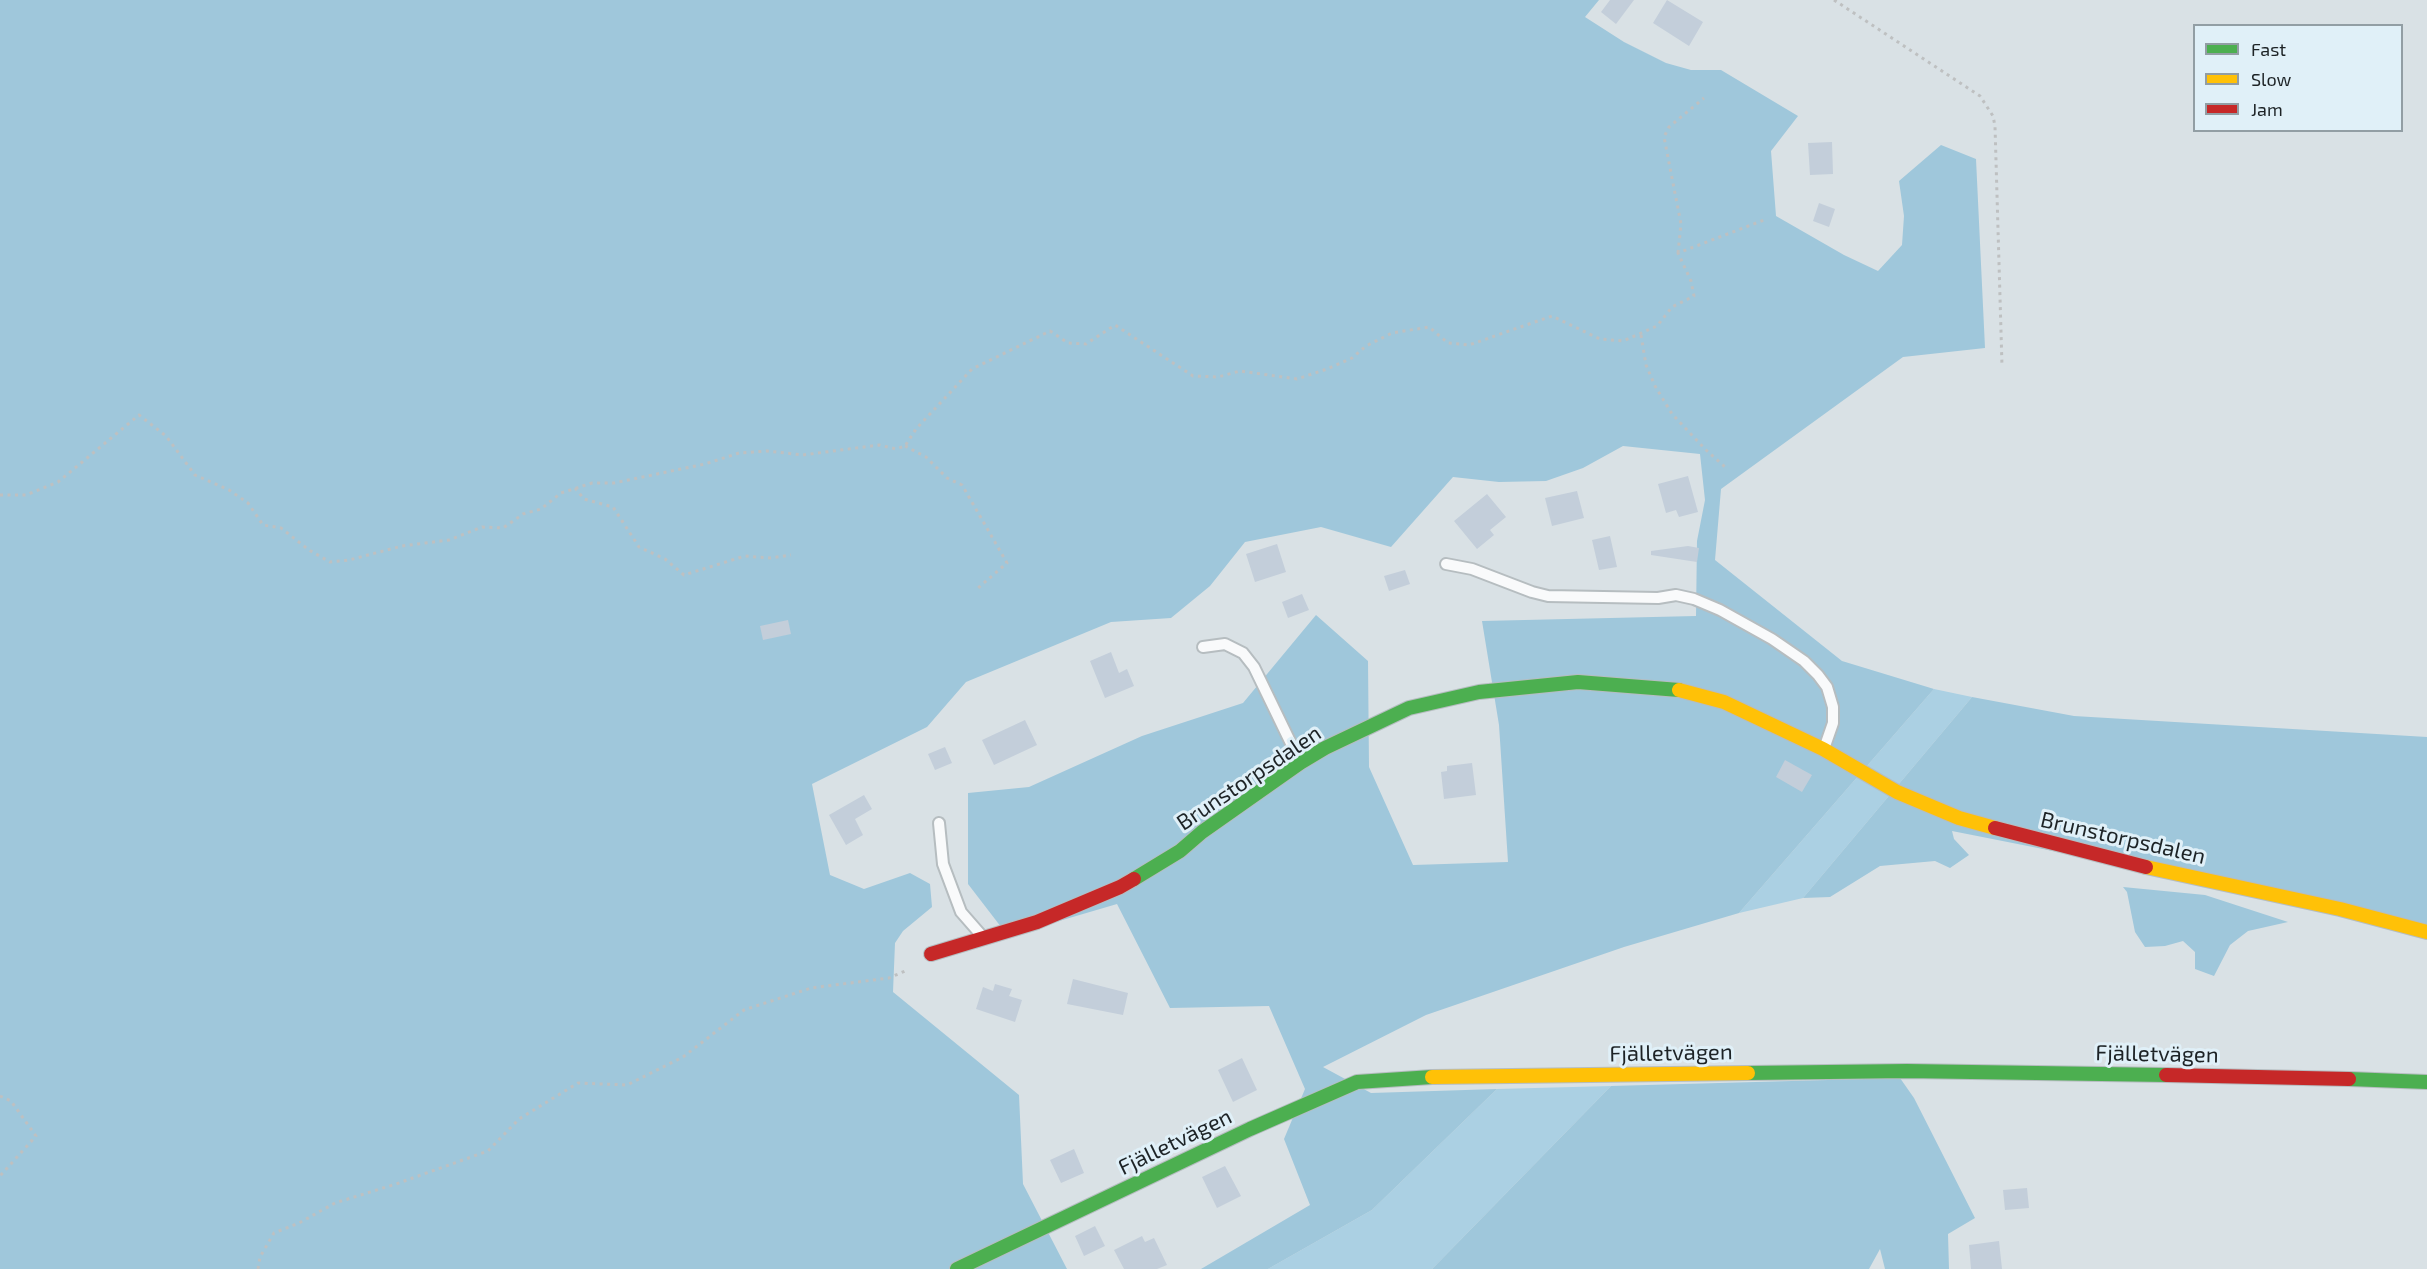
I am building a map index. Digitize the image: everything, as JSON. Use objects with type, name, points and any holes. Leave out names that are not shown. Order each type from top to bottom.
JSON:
[{"type":"street","name":"Brunstorpsdalen","points":[[931,954],[1036,922],[1120,887],[1180,851],[1202,832],[1300,763],[1333,744],[1409,708],[1479,692],[1578,682],[1680,690],[1724,702],[1823,749],[1897,792],[1959,818],[2116,860],[2340,909],[2427,932]]},
{"type":"street","name":"Fjälletvägen","points":[[957,1269],[1250,1129],[1357,1082],[1414,1077],[1908,1071],[2258,1076],[2427,1082]]},
{"type":"lane","points":[[1446,564],[1472,569],[1548,596],[1658,598],[1676,595],[1695,599],[1719,610],[1772,639],[1804,661],[1827,687],[1833,707],[1833,723],[1823,749]]},
{"type":"lane","points":[[1203,647],[1225,644],[1243,653],[1254,668],[1300,763]]},
{"type":"lane","points":[[939,823],[943,864],[961,912],[984,938]]},
{"type":"path","points":[[1833,0],[1980,96],[1993,116],[2002,366]]},
{"type":"path","points":[[0,495],[26,495],[58,482],[140,415],[165,436],[195,476],[229,490],[248,502],[263,525],[281,528],[309,550],[330,562],[349,560],[402,546],[449,540],[482,526],[503,528],[524,514],[542,509],[561,493],[575,488],[592,483],[614,483],[705,464],[739,453],[767,451],[803,455],[879,445],[896,449],[905,446],[915,429],[972,369],[1050,331],[1068,343],[1086,344],[1115,325],[1193,376],[1218,377],[1240,371],[1297,379],[1352,358],[1366,346],[1392,333],[1429,327],[1448,343],[1469,345],[1552,316],[1600,339],[1623,341],[1657,326],[1672,307],[1694,296],[1691,281],[1677,253],[1681,224],[1664,137],[1669,127],[1704,98]]},
{"type":"path","points":[[1677,253],[1764,220]]},
{"type":"path","points":[[1641,335],[1646,365],[1655,386],[1672,414],[1725,467]]},
{"type":"path","points":[[905,446],[926,457],[947,478],[962,484],[1007,563],[978,588]]},
{"type":"path","points":[[575,488],[584,500],[613,507],[639,547],[665,559],[684,575],[707,570],[745,556],[770,558],[790,555]]},
{"type":"path","points":[[258,1269],[260,1257],[274,1233],[299,1223],[335,1203],[488,1151],[519,1119],[578,1083],[627,1085],[683,1057],[744,1010],[811,988],[889,978],[904,971]]},
{"type":"path","points":[[0,1096],[11,1101],[36,1136],[0,1176]]},
{"type":"shaded area","points":[[0,0],[1599,0],[1585,17],[1624,42],[1666,63],[1691,70],[1721,70],[1798,116],[1771,151],[1776,216],[1844,255],[1878,271],[1902,245],[1904,216],[1899,181],[1941,145],[1976,159],[1985,348],[1903,357],[1721,489],[1715,560],[1842,661],[1934,689],[1739,913],[1624,947],[1426,1015],[1323,1067],[1371,1093],[1497,1089],[1372,1210],[1268,1269],[1201,1269],[1310,1205],[1284,1139],[1305,1089],[1269,1006],[1170,1008],[1117,904],[1008,936],[968,884],[968,793],[1029,787],[1142,736],[1243,703],[1316,615],[1368,661],[1369,767],[1413,865],[1508,862],[1499,725],[1482,621],[1696,616],[1697,541],[1705,500],[1700,454],[1623,446],[1583,468],[1546,481],[1499,482],[1453,477],[1391,547],[1321,527],[1245,542],[1210,586],[1171,618],[1111,622],[966,682],[927,727],[812,784],[830,875],[864,889],[910,873],[930,884],[932,907],[903,931],[895,943],[893,992],[1019,1095],[1023,1184],[1067,1269],[0,1269]]},
{"type":"shaded area","points":[[1934,689],[1972,697],[1803,898],[1739,913]]},
{"type":"shaded area","points":[[1972,697],[2074,716],[2427,737],[2427,925],[1952,831],[1954,839],[1969,855],[1950,868],[1935,861],[1880,866],[1830,897],[1803,898]]},
{"type":"shaded area","points":[[2123,887],[2205,895],[2288,922],[2248,931],[2230,945],[2214,976],[2195,969],[2195,952],[2183,941],[2165,946],[2145,947],[2135,932],[2127,892]]},
{"type":"shaded area","points":[[1900,1078],[1914,1098],[1975,1218],[1948,1234],[1949,1269],[1885,1269],[1880,1249],[1869,1269],[1432,1269],[1611,1086]]},
{"type":"shaded area","points":[[1611,1086],[1432,1269],[1268,1269],[1372,1210],[1497,1089]]},
{"type":"building","points":[[1610,0],[1634,0],[1616,24],[1601,12]]},
{"type":"building","points":[[1667,0],[1703,22],[1689,46],[1653,23]]},
{"type":"building","points":[[1832,142],[1833,174],[1810,175],[1808,143]]},
{"type":"building","points":[[1819,203],[1835,209],[1829,227],[1813,221]]},
{"type":"building","points":[[1688,476],[1698,512],[1679,517],[1676,510],[1666,513],[1658,484]]},
{"type":"building","points":[[1577,491],[1584,518],[1552,526],[1545,498]]},
{"type":"building","points":[[1487,494],[1506,517],[1490,530],[1494,535],[1477,549],[1454,521]]},
{"type":"building","points":[[1610,536],[1617,567],[1599,570],[1592,540]]},
{"type":"building","points":[[1277,544],[1286,572],[1255,582],[1246,554]]},
{"type":"building","points":[[1688,546],[1699,548],[1697,562],[1651,555],[1651,551]]},
{"type":"building","points":[[1405,570],[1410,584],[1389,591],[1384,576]]},
{"type":"building","points":[[1302,594],[1309,610],[1288,618],[1282,602]]},
{"type":"building","points":[[788,620],[791,634],[763,640],[760,626]]},
{"type":"building","points":[[1111,652],[1119,673],[1127,669],[1134,686],[1105,698],[1090,661]]},
{"type":"building","points":[[1025,720],[1037,745],[994,765],[982,740]]},
{"type":"building","points":[[945,747],[952,763],[935,770],[928,754]]},
{"type":"building","points":[[1785,760],[1812,775],[1802,792],[1776,777]]},
{"type":"building","points":[[1472,763],[1476,795],[1444,799],[1441,772],[1447,771],[1447,766]]},
{"type":"building","points":[[864,795],[872,809],[855,819],[863,835],[846,845],[829,815]]},
{"type":"building","points":[[1073,979],[1128,993],[1123,1015],[1067,1004]]},
{"type":"building","points":[[995,984],[1012,989],[1009,996],[1022,1000],[1015,1022],[976,1009],[983,987],[993,991]]},
{"type":"building","points":[[1242,1058],[1257,1090],[1233,1102],[1218,1070]]},
{"type":"building","points":[[1074,1149],[1084,1173],[1061,1183],[1050,1160]]},
{"type":"building","points":[[1225,1166],[1241,1196],[1217,1208],[1202,1177]]},
{"type":"building","points":[[2027,1188],[2029,1208],[2005,1210],[2003,1190]]},
{"type":"building","points":[[1095,1226],[1105,1246],[1084,1256],[1075,1236]]},
{"type":"building","points":[[1142,1236],[1145,1242],[1154,1238],[1167,1265],[1157,1269],[1124,1269],[1114,1250]]},
{"type":"building","points":[[1999,1241],[2002,1269],[1971,1269],[1969,1245]]},
{"type":"traffic: fast","points":[[1134,879],[1180,851],[1202,832],[1300,763],[1325,748],[1409,708],[1479,692],[1578,682],[1679,690]]},
{"type":"traffic: fast","points":[[1748,1073],[1907,1071],[2166,1075]]},
{"type":"traffic: fast","points":[[957,1269],[1250,1129],[1357,1082],[1432,1077]]},
{"type":"traffic: fast","points":[[2349,1079],[2427,1082]]},
{"type":"traffic: slow","points":[[1679,690],[1724,702],[1823,749],[1897,792],[1959,818],[1995,828]]},
{"type":"traffic: slow","points":[[2146,867],[2340,909],[2427,932]]},
{"type":"traffic: slow","points":[[1432,1077],[1748,1073]]},
{"type":"traffic: jam","points":[[1995,828],[2146,867]]},
{"type":"traffic: jam","points":[[931,954],[1037,922],[1134,879]]},
{"type":"traffic: jam","points":[[2166,1075],[2349,1079]]}]
